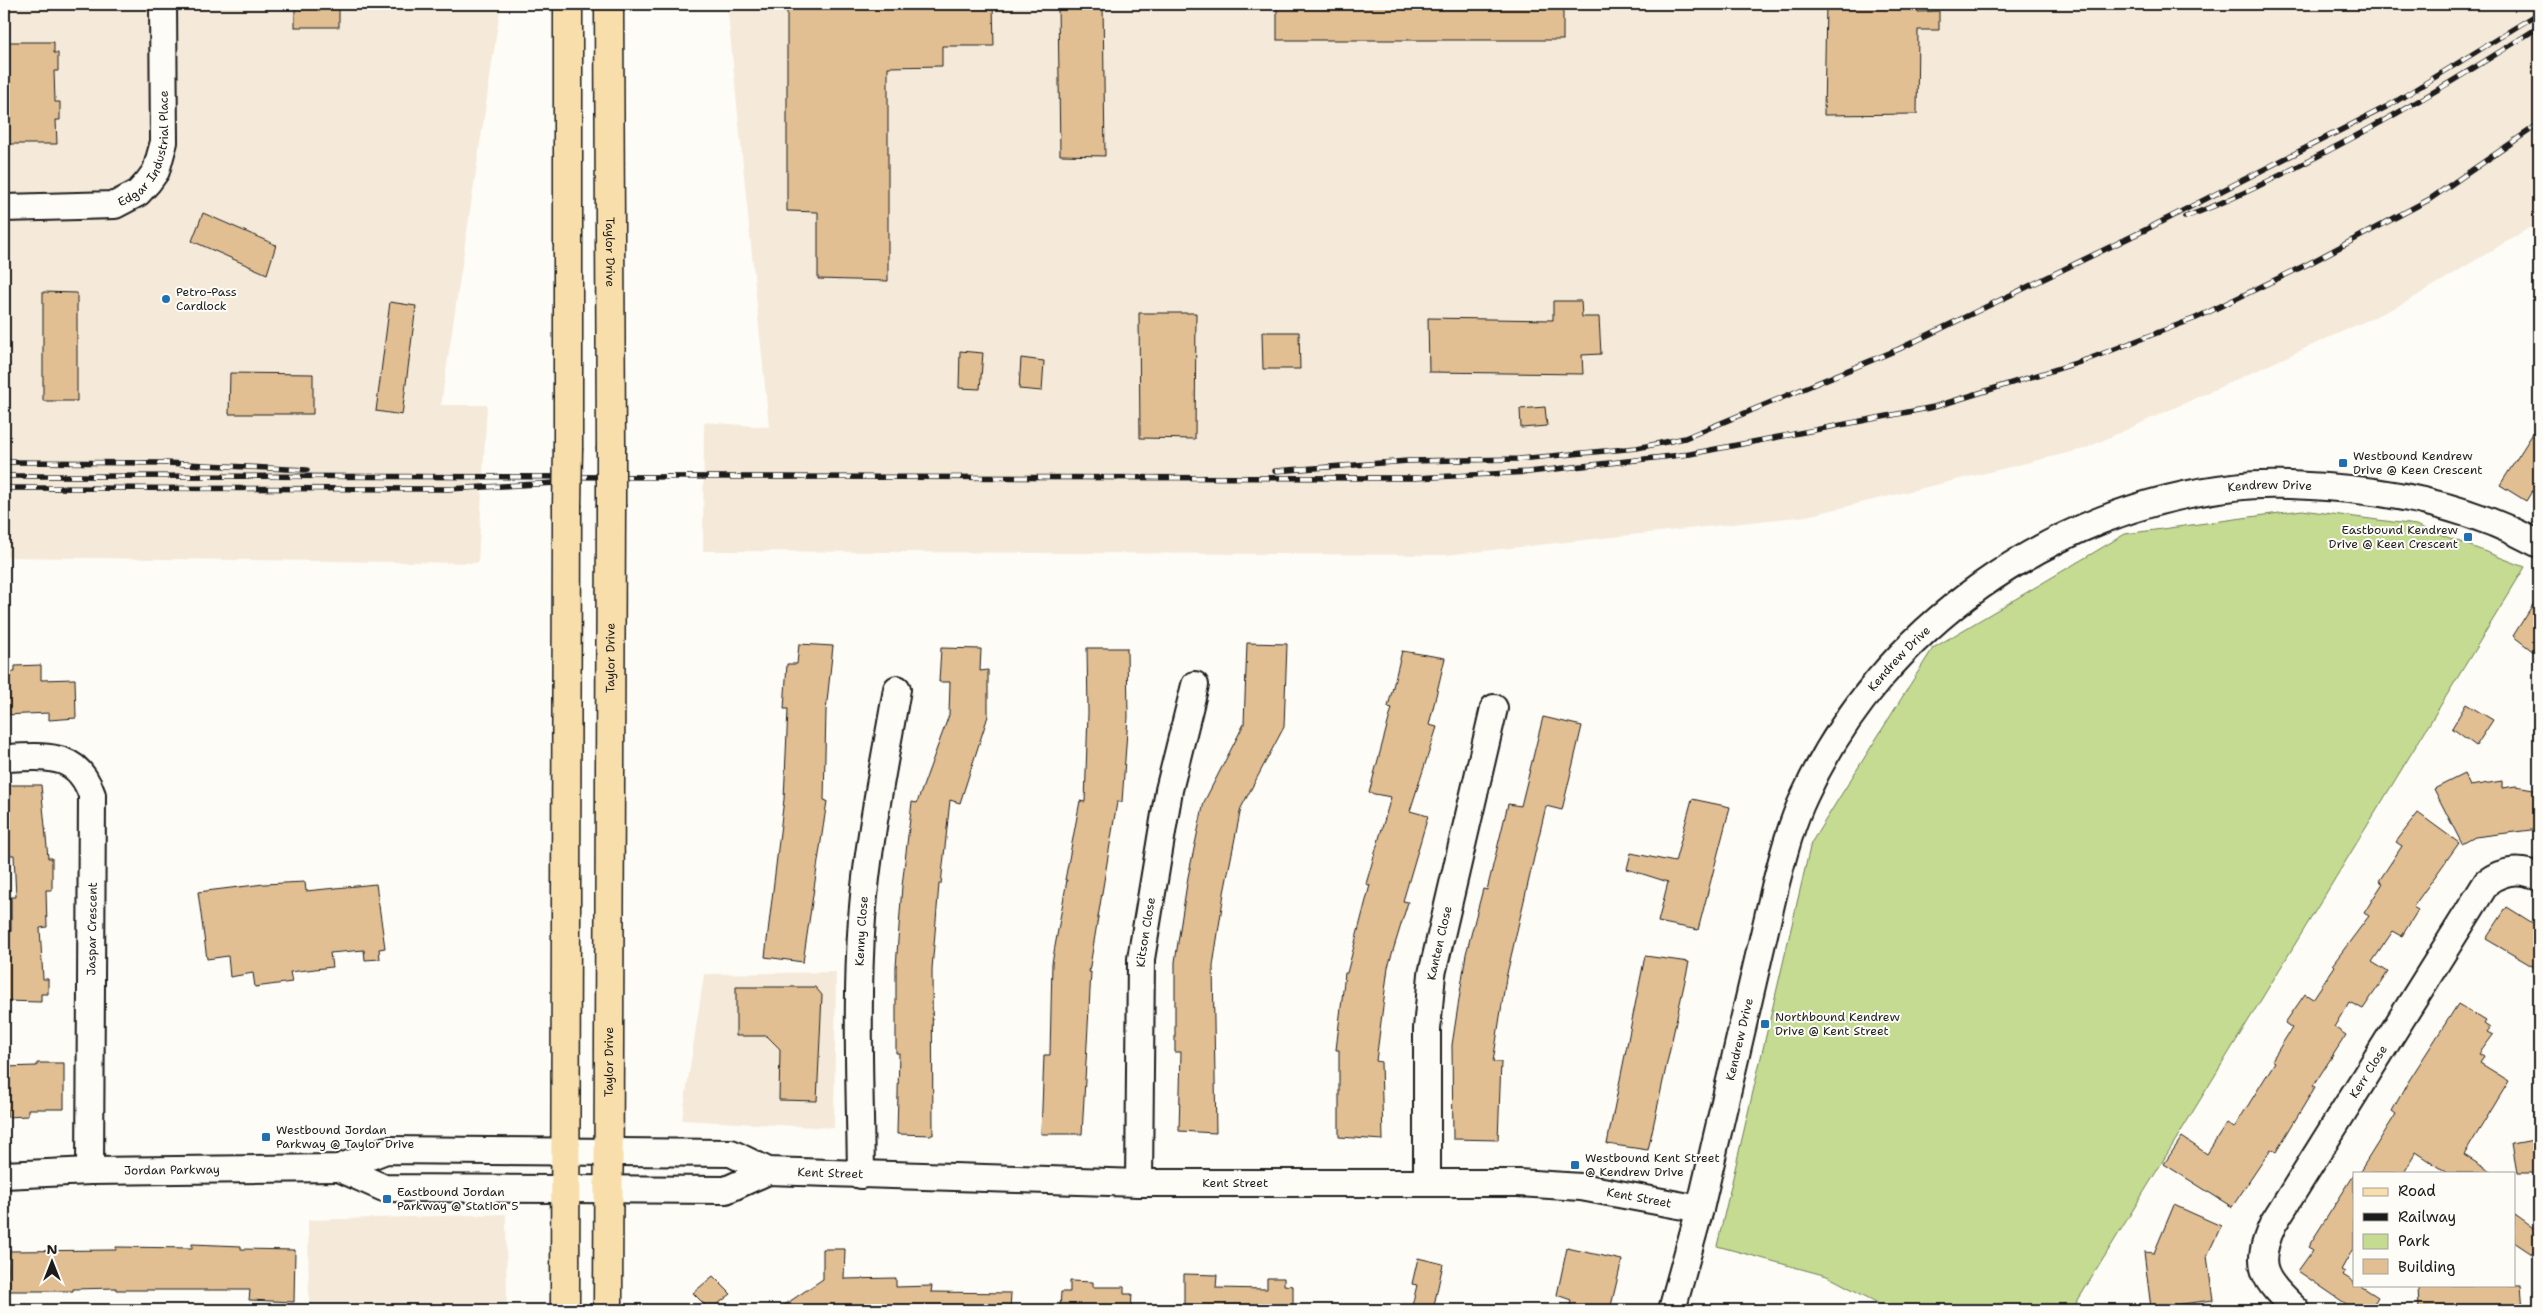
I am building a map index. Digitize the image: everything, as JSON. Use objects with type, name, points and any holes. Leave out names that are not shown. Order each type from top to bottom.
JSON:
[{"type":"main road","points":[[565,1310],[568,4]]},
{"type":"main road","name":"Taylor Drive","points":[[608,1310],[611,507],[609,4]]},
{"type":"street","name":"Edgar Industrial Place","points":[[4,208],[115,205],[138,193],[148,182],[156,171],[164,142],[163,4]]},
{"type":"street","name":"Kendrew Drive","points":[[1672,1310],[1700,1208],[1775,887],[1788,841],[1805,795],[1831,748],[1860,704],[1929,627],[1976,589],[2025,556],[2127,511],[2179,496],[2235,486],[2303,486],[2366,490],[2421,500],[2463,512],[2539,544]]},
{"type":"street","name":"Kitson Close","points":[[1138,1183],[1141,959],[1169,790],[1195,685]]},
{"type":"street","name":"Kenny Close","points":[[861,1175],[860,963],[862,916],[875,811],[897,689]]},
{"type":"street","name":"Kanten Close","points":[[1428,1182],[1428,1029],[1432,974],[1494,708]]},
{"type":"street","name":"Jaspar Crescent","points":[[4,758],[59,758],[76,766],[87,779],[92,795],[90,1171]]},
{"type":"street","name":"Kerr Close","points":[[2296,1310],[2273,1288],[2265,1273],[2261,1258],[2273,1224],[2487,882],[2497,874],[2509,871],[2524,871],[2539,877]]},
{"type":"street","name":"Jordan Parkway","points":[[4,1175],[90,1171],[339,1168],[386,1150],[608,1151]]},
{"type":"street","name":"Kent Street","points":[[608,1151],[731,1153],[768,1171],[861,1175],[1138,1183],[1518,1183],[1581,1187],[1700,1208]]},
{"type":"street","name":"Jordan Parkway","points":[[339,1168],[384,1188],[608,1189]]},
{"type":"street","name":"Kent Street","points":[[608,1189],[726,1190],[768,1171]]},
{"type":"shaded area","points":[[4,4],[501,4],[441,405],[487,405],[478,563],[4,557]]},
{"type":"shaded area","points":[[727,4],[2539,4],[2539,222],[2405,303],[2084,449],[1807,516],[1446,555],[703,551],[704,422],[769,427]]},
{"type":"shaded area","points":[[836,972],[834,1128],[682,1120],[704,974]]},
{"type":"shaded area","points":[[506,1214],[507,1310],[309,1310],[308,1220]]},
{"type":"green space","points":[[2302,510],[2416,525],[2525,567],[2075,1305],[2083,1310],[1891,1310],[1827,1276],[1717,1246],[1811,843],[1933,648],[2125,534]]},
{"type":"building","points":[[295,4],[339,4],[339,27],[295,27]]},
{"type":"building","points":[[787,4],[993,4],[994,46],[942,46],[942,66],[888,67],[888,281],[818,279],[818,212],[787,211]]},
{"type":"building","points":[[1058,4],[1103,4],[1105,156],[1060,155]]},
{"type":"building","points":[[1277,4],[1563,4],[1563,40],[1277,40]]},
{"type":"building","points":[[1826,4],[1919,4],[1918,12],[1939,11],[1939,30],[1918,30],[1917,114],[1824,115]]},
{"type":"building","points":[[4,42],[54,42],[54,53],[58,53],[58,71],[54,71],[55,102],[60,102],[60,120],[56,120],[57,144],[5,144]]},
{"type":"building","points":[[203,213],[276,245],[267,274],[192,241]]},
{"type":"building","points":[[43,292],[77,293],[77,401],[43,401]]},
{"type":"building","points":[[1553,301],[1581,301],[1582,317],[1599,317],[1601,354],[1582,355],[1583,374],[1429,372],[1428,318],[1553,320]]},
{"type":"building","points":[[390,302],[416,306],[402,415],[376,411]]},
{"type":"building","points":[[1139,313],[1196,313],[1195,439],[1140,438]]},
{"type":"building","points":[[1262,332],[1299,332],[1300,369],[1263,369]]},
{"type":"building","points":[[960,351],[983,353],[980,389],[959,388]]},
{"type":"building","points":[[1021,358],[1044,361],[1042,391],[1019,389]]},
{"type":"building","points":[[230,373],[313,374],[313,414],[229,414]]},
{"type":"building","points":[[1545,407],[1547,426],[1521,428],[1520,409]]},
{"type":"building","points":[[2539,424],[2539,480],[2526,501],[2500,485]]},
{"type":"building","points":[[2539,595],[2539,656],[2513,636]]},
{"type":"building","points":[[1247,643],[1287,644],[1284,727],[1241,808],[1224,893],[1213,966],[1216,1133],[1179,1131],[1181,1052],[1175,1052],[1175,962],[1188,877],[1204,802],[1244,724]]},
{"type":"building","points":[[799,644],[833,646],[826,711],[824,800],[827,801],[803,962],[765,957],[784,799],[788,709],[784,709],[787,664],[797,664]]},
{"type":"building","points":[[941,648],[981,649],[980,671],[988,670],[988,716],[960,803],[950,800],[941,884],[939,884],[932,969],[933,1135],[897,1134],[899,1053],[896,1053],[896,967],[902,886],[912,802],[917,803],[949,715],[950,682],[939,682]]},
{"type":"building","points":[[1087,648],[1127,648],[1128,717],[1122,802],[1117,802],[1089,972],[1091,972],[1082,1134],[1041,1134],[1044,1055],[1050,1055],[1052,963],[1080,801],[1085,802],[1088,713]]},
{"type":"building","points":[[1402,651],[1445,658],[1429,725],[1437,727],[1410,811],[1428,816],[1403,901],[1408,902],[1388,967],[1376,1061],[1381,1062],[1383,1140],[1339,1137],[1339,1050],[1336,1050],[1345,973],[1347,973],[1370,885],[1366,884],[1391,797],[1369,793],[1392,708],[1388,707]]},
{"type":"building","points":[[41,665],[41,680],[75,679],[76,718],[49,720],[49,713],[4,715],[4,672],[15,672],[15,666]]},
{"type":"building","points":[[2466,704],[2493,720],[2476,746],[2452,728]]},
{"type":"building","points":[[1543,717],[1582,726],[1562,810],[1546,806],[1506,978],[1493,1062],[1501,1062],[1498,1140],[1453,1139],[1452,1045],[1466,954],[1483,889],[1487,890],[1508,804],[1521,806]]},
{"type":"building","points":[[2464,774],[2470,786],[2502,781],[2502,788],[2516,786],[2539,790],[2539,829],[2475,837],[2462,844],[2434,789]]},
{"type":"building","points":[[4,785],[41,785],[48,858],[52,858],[52,890],[46,890],[47,927],[40,928],[43,979],[48,979],[48,994],[41,994],[41,1002],[4,1001],[4,942],[6,942],[6,931],[11,931],[11,897],[16,897],[14,855],[4,855]]},
{"type":"building","points":[[1692,799],[1730,807],[1698,930],[1658,922],[1668,882],[1627,869],[1631,853],[1675,862]]},
{"type":"building","points":[[2418,813],[2459,843],[2413,907],[2418,910],[2402,936],[2393,931],[2372,962],[2388,972],[2363,1009],[2349,1002],[2334,1027],[2346,1035],[2313,1086],[2315,1087],[2276,1152],[2271,1149],[2232,1207],[2164,1164],[2182,1137],[2207,1154],[2227,1123],[2234,1128],[2275,1062],[2272,1060],[2292,1028],[2285,1023],[2305,994],[2313,999],[2335,966],[2333,964],[2369,916],[2364,913],[2383,883],[2379,881],[2402,846],[2396,842]]},
{"type":"building","points":[[305,882],[306,891],[376,884],[385,948],[379,949],[380,959],[365,960],[364,950],[330,953],[332,967],[290,972],[292,982],[255,987],[253,973],[230,977],[228,956],[207,959],[198,892],[264,884]]},
{"type":"building","points":[[2507,907],[2539,927],[2539,970],[2486,939]]},
{"type":"building","points":[[1645,956],[1689,962],[1648,1150],[1607,1144]]},
{"type":"building","points":[[736,987],[815,987],[822,995],[817,1101],[779,1100],[780,1049],[767,1036],[736,1036]]},
{"type":"building","points":[[2458,1004],[2486,1021],[2484,1024],[2490,1028],[2487,1032],[2493,1035],[2479,1054],[2484,1057],[2480,1063],[2509,1081],[2464,1155],[2491,1172],[2446,1172],[2416,1152],[2405,1172],[2360,1172],[2396,1114],[2392,1111],[2408,1082]]},
{"type":"building","points":[[37,1063],[64,1063],[64,1109],[28,1109],[28,1116],[7,1117],[7,1108],[4,1108],[4,1067],[37,1066]]},
{"type":"building","points":[[2539,1139],[2539,1173],[2517,1173],[2512,1144]]},
{"type":"building","points":[[2353,1177],[2353,1249],[2341,1270],[2345,1272],[2343,1275],[2353,1281],[2353,1286],[2361,1286],[2378,1297],[2370,1310],[2355,1310],[2298,1271],[2313,1250],[2308,1247]]},
{"type":"building","points":[[2174,1205],[2221,1226],[2207,1256],[2213,1300],[2151,1308],[2144,1252],[2154,1253]]},
{"type":"building","points":[[2516,1216],[2539,1233],[2539,1244],[2532,1254],[2516,1243]]},
{"type":"building","points":[[192,1244],[241,1246],[241,1249],[295,1250],[294,1302],[249,1300],[250,1290],[116,1290],[116,1288],[73,1289],[73,1291],[8,1291],[9,1251],[116,1250],[116,1247],[192,1248]]},
{"type":"building","points":[[1567,1248],[1622,1260],[1610,1310],[1569,1310],[1571,1300],[1557,1295]]},
{"type":"building","points":[[823,1249],[845,1249],[844,1279],[896,1278],[896,1287],[932,1286],[931,1292],[1011,1293],[1010,1310],[777,1310],[823,1279]]},
{"type":"building","points":[[1418,1258],[1443,1264],[1433,1310],[1411,1310],[1417,1285],[1412,1284]]},
{"type":"building","points":[[1184,1274],[1217,1275],[1216,1288],[1267,1289],[1267,1278],[1284,1278],[1284,1285],[1293,1286],[1293,1310],[1184,1310]]},
{"type":"building","points":[[713,1276],[731,1294],[710,1310],[693,1293]]},
{"type":"building","points":[[1070,1281],[1093,1282],[1093,1287],[1124,1287],[1124,1294],[1132,1294],[1131,1310],[1060,1310],[1061,1292],[1070,1292]]},
{"type":"building","points":[[2521,1285],[2523,1310],[2455,1310],[2454,1308],[2419,1310],[2418,1286]]},
{"type":"railway","points":[[1275,471],[1408,461],[1519,459],[1637,448],[1685,438],[1899,349],[2145,230],[2390,105],[2539,13]]},
{"type":"railway","points":[[2185,217],[2252,189],[2345,142],[2429,95],[2539,27]]},
{"type":"railway","points":[[4,476],[1415,478],[1529,472],[1690,454],[1934,407],[2086,360],[2196,318],[2308,264],[2430,199],[2539,124]]},
{"type":"railway","points":[[4,462],[165,463],[307,470]]},
{"type":"railway","points":[[4,488],[448,489],[556,483]]},
{"type":"place","name":"Petro-Pass Cardlock","points":[[166,299]]},
{"type":"place","name":"Westbound Kendrew Drive @ Keen Crescent","points":[[2343,463]]},
{"type":"place","name":"Eastbound Kendrew Drive @ Keen Crescent","points":[[2468,537]]},
{"type":"place","name":"Northbound Kendrew Drive @ Kent Street","points":[[1765,1024]]},
{"type":"place","name":"Westbound Jordan Parkway @ Taylor Drive","points":[[266,1137]]},
{"type":"place","name":"Westbound Kent Street @ Kendrew Drive","points":[[1575,1165]]},
{"type":"place","name":"Eastbound Jordan Parkway @ Station 5","points":[[387,1199]]}]
